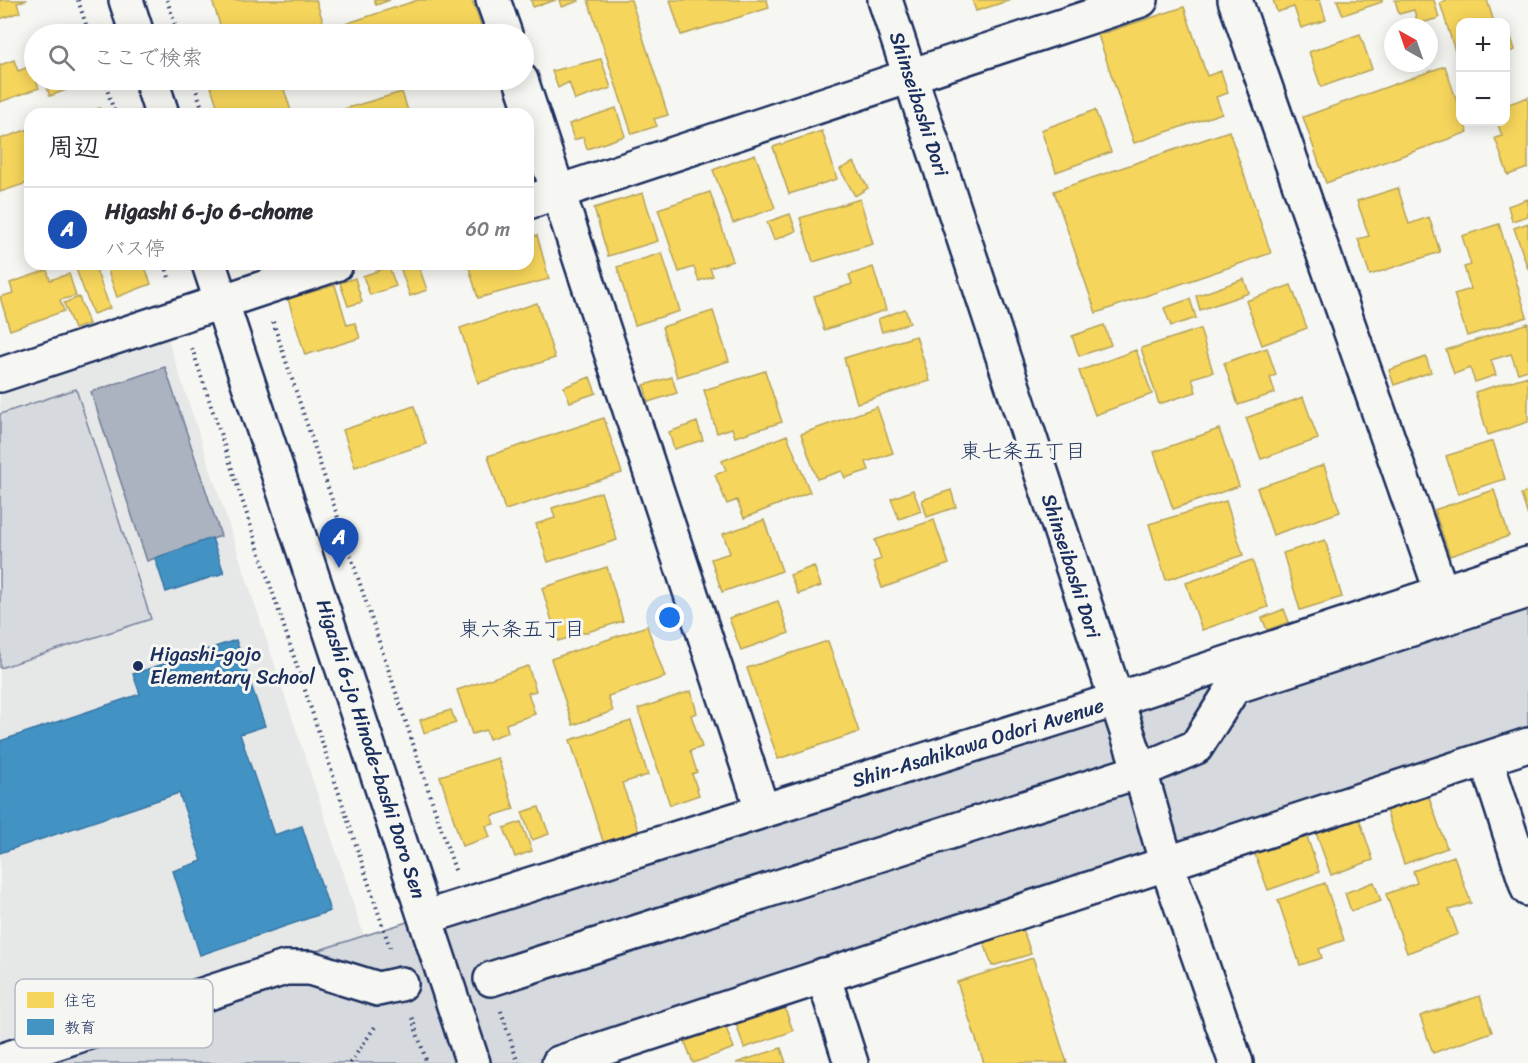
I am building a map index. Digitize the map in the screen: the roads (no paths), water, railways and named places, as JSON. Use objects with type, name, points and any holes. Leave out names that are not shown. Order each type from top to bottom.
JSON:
[{"type":"street","points":[[126,0],[134,24]]},
{"type":"street","points":[[493,0],[501,24]]},
{"type":"street","name":"Shinseibashi Dori","points":[[885,0],[1140,771],[1167,865],[1236,1063]]},
{"type":"street","points":[[534,200],[1142,0]]},
{"type":"street","points":[[1235,0],[1442,593]]},
{"type":"street","points":[[154,90],[160,108]]},
{"type":"street","points":[[524,90],[530,108]]},
{"type":"street","points":[[534,118],[762,809]]},
{"type":"street","name":"Higashi 6-jo Hinode-bashi Doro Sen","points":[[211,270],[427,917],[473,1063]]},
{"type":"street","points":[[0,375],[318,270]]},
{"type":"street","name":"Shin-Asahikawa Odori Avenue","points":[[427,917],[762,809],[1115,700],[1528,564]]},
{"type":"street","points":[[490,979],[1140,771],[1196,747],[1233,687],[1528,591]]},
{"type":"street","points":[[559,1063],[1528,745]]},
{"type":"street","points":[[1486,759],[1528,889]]},
{"type":"street","points":[[213,991],[285,968],[309,968],[378,989],[405,994]]},
{"type":"street","points":[[823,975],[851,1063]]},
{"type":"street","points":[[0,1061],[40,1048]]},
{"type":"place","name":"Higashi 6-jo 6-chome","points":[[339,568]]},
{"type":"place","name":"Higashi-gojo Elementary School","points":[[138,666]]},
{"type":"district","name":"東七条五丁目","points":[[1023,451]]},
{"type":"district","name":"東六条五丁目","points":[[522,629]]}]
